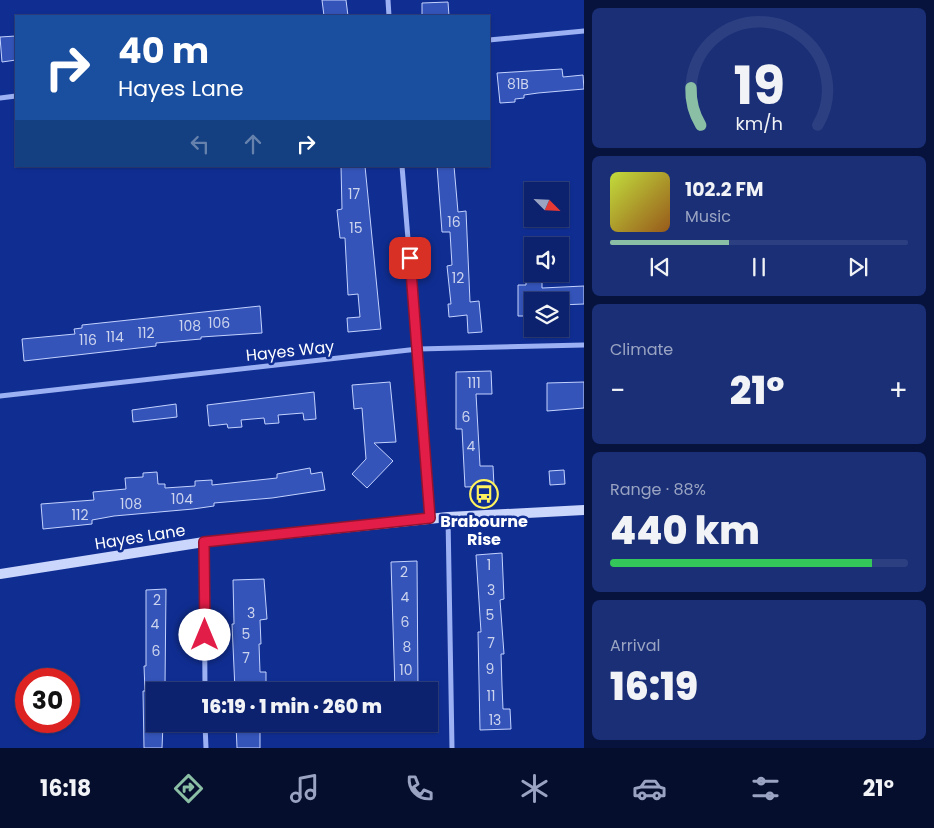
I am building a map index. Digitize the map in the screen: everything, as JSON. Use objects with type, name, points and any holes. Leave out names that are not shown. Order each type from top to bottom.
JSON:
[{"type":"main road","name":"Hayes Lane","points":[[0,574],[204,542],[430,518],[584,510]]},
{"type":"street","points":[[388,0],[389,15]]},
{"type":"street","points":[[490,40],[584,31]]},
{"type":"street","points":[[0,98],[15,96]]},
{"type":"street","points":[[402,167],[430,518]]},
{"type":"street","name":"Hayes Way","points":[[0,396],[418,349],[584,345]]},
{"type":"street","points":[[448,517],[452,748]]},
{"type":"street","points":[[204,542],[205,682]]},
{"type":"street","points":[[205,732],[206,748]]},
{"type":"building","points":[[322,0],[346,0],[348,15],[324,15]]},
{"type":"building","points":[[448,2],[449,15],[422,15],[422,3]]},
{"type":"building","points":[[15,36],[15,60],[2,62],[0,37]]},
{"type":"building","points":[[562,69],[563,77],[583,75],[584,89],[524,95],[524,98],[515,99],[515,102],[500,103],[497,73]]},
{"type":"building","points":[[341,167],[365,167],[381,329],[348,332],[347,318],[360,317],[358,294],[348,295],[345,238],[340,238],[337,210],[342,209]]},
{"type":"building","points":[[437,167],[454,167],[458,212],[466,211],[470,302],[479,301],[482,332],[468,333],[467,315],[449,317],[448,304],[451,304],[447,266],[452,265],[450,232],[442,232]]},
{"type":"building","points":[[526,282],[542,282],[542,288],[584,286],[584,304],[569,305],[569,292],[524,292],[524,316],[518,316],[518,285],[526,285]]},
{"type":"building","points":[[260,306],[262,333],[201,337],[201,339],[156,343],[156,346],[24,361],[22,339],[75,334],[74,329],[82,328],[82,325]]},
{"type":"building","points":[[491,371],[492,394],[476,394],[480,466],[493,466],[494,486],[465,487],[462,429],[456,429],[456,372]]},
{"type":"building","points":[[390,382],[396,442],[374,443],[393,461],[367,488],[352,474],[366,459],[362,408],[354,409],[352,385]]},
{"type":"building","points":[[584,382],[584,408],[547,411],[547,383]]},
{"type":"building","points":[[314,392],[316,419],[304,420],[303,413],[278,415],[279,423],[265,424],[264,418],[241,420],[242,427],[228,428],[227,424],[209,426],[207,405]]},
{"type":"building","points":[[176,404],[177,417],[133,422],[132,410]]},
{"type":"building","points":[[310,468],[311,474],[322,472],[325,490],[272,498],[214,503],[214,506],[193,509],[114,516],[92,520],[92,524],[43,529],[41,504],[94,500],[93,492],[126,489],[125,478],[143,477],[143,473],[157,472],[158,484],[165,484],[165,488],[195,486],[195,481],[212,480],[212,485],[277,478],[277,474]]},
{"type":"building","points":[[564,470],[565,484],[550,485],[549,471]]},
{"type":"building","points":[[502,553],[504,599],[500,600],[504,654],[501,654],[503,709],[510,709],[511,729],[480,730],[478,632],[481,632],[476,555]]},
{"type":"building","points":[[417,561],[418,682],[395,682],[391,562]]},
{"type":"building","points":[[264,579],[267,619],[260,620],[261,644],[259,644],[260,672],[266,672],[266,682],[235,682],[232,624],[234,624],[233,580]]},
{"type":"building","points":[[166,589],[165,682],[146,682],[146,732],[163,732],[162,748],[144,748],[143,691],[145,691],[144,666],[146,666],[146,590]]},
{"type":"building","points":[[236,732],[260,732],[260,748],[237,748]]},
{"type":"place","name":"Brabourne Rise","points":[[484,494]]},
{"type":"route","points":[[205,635],[204,542],[430,518],[410,258]]}]
